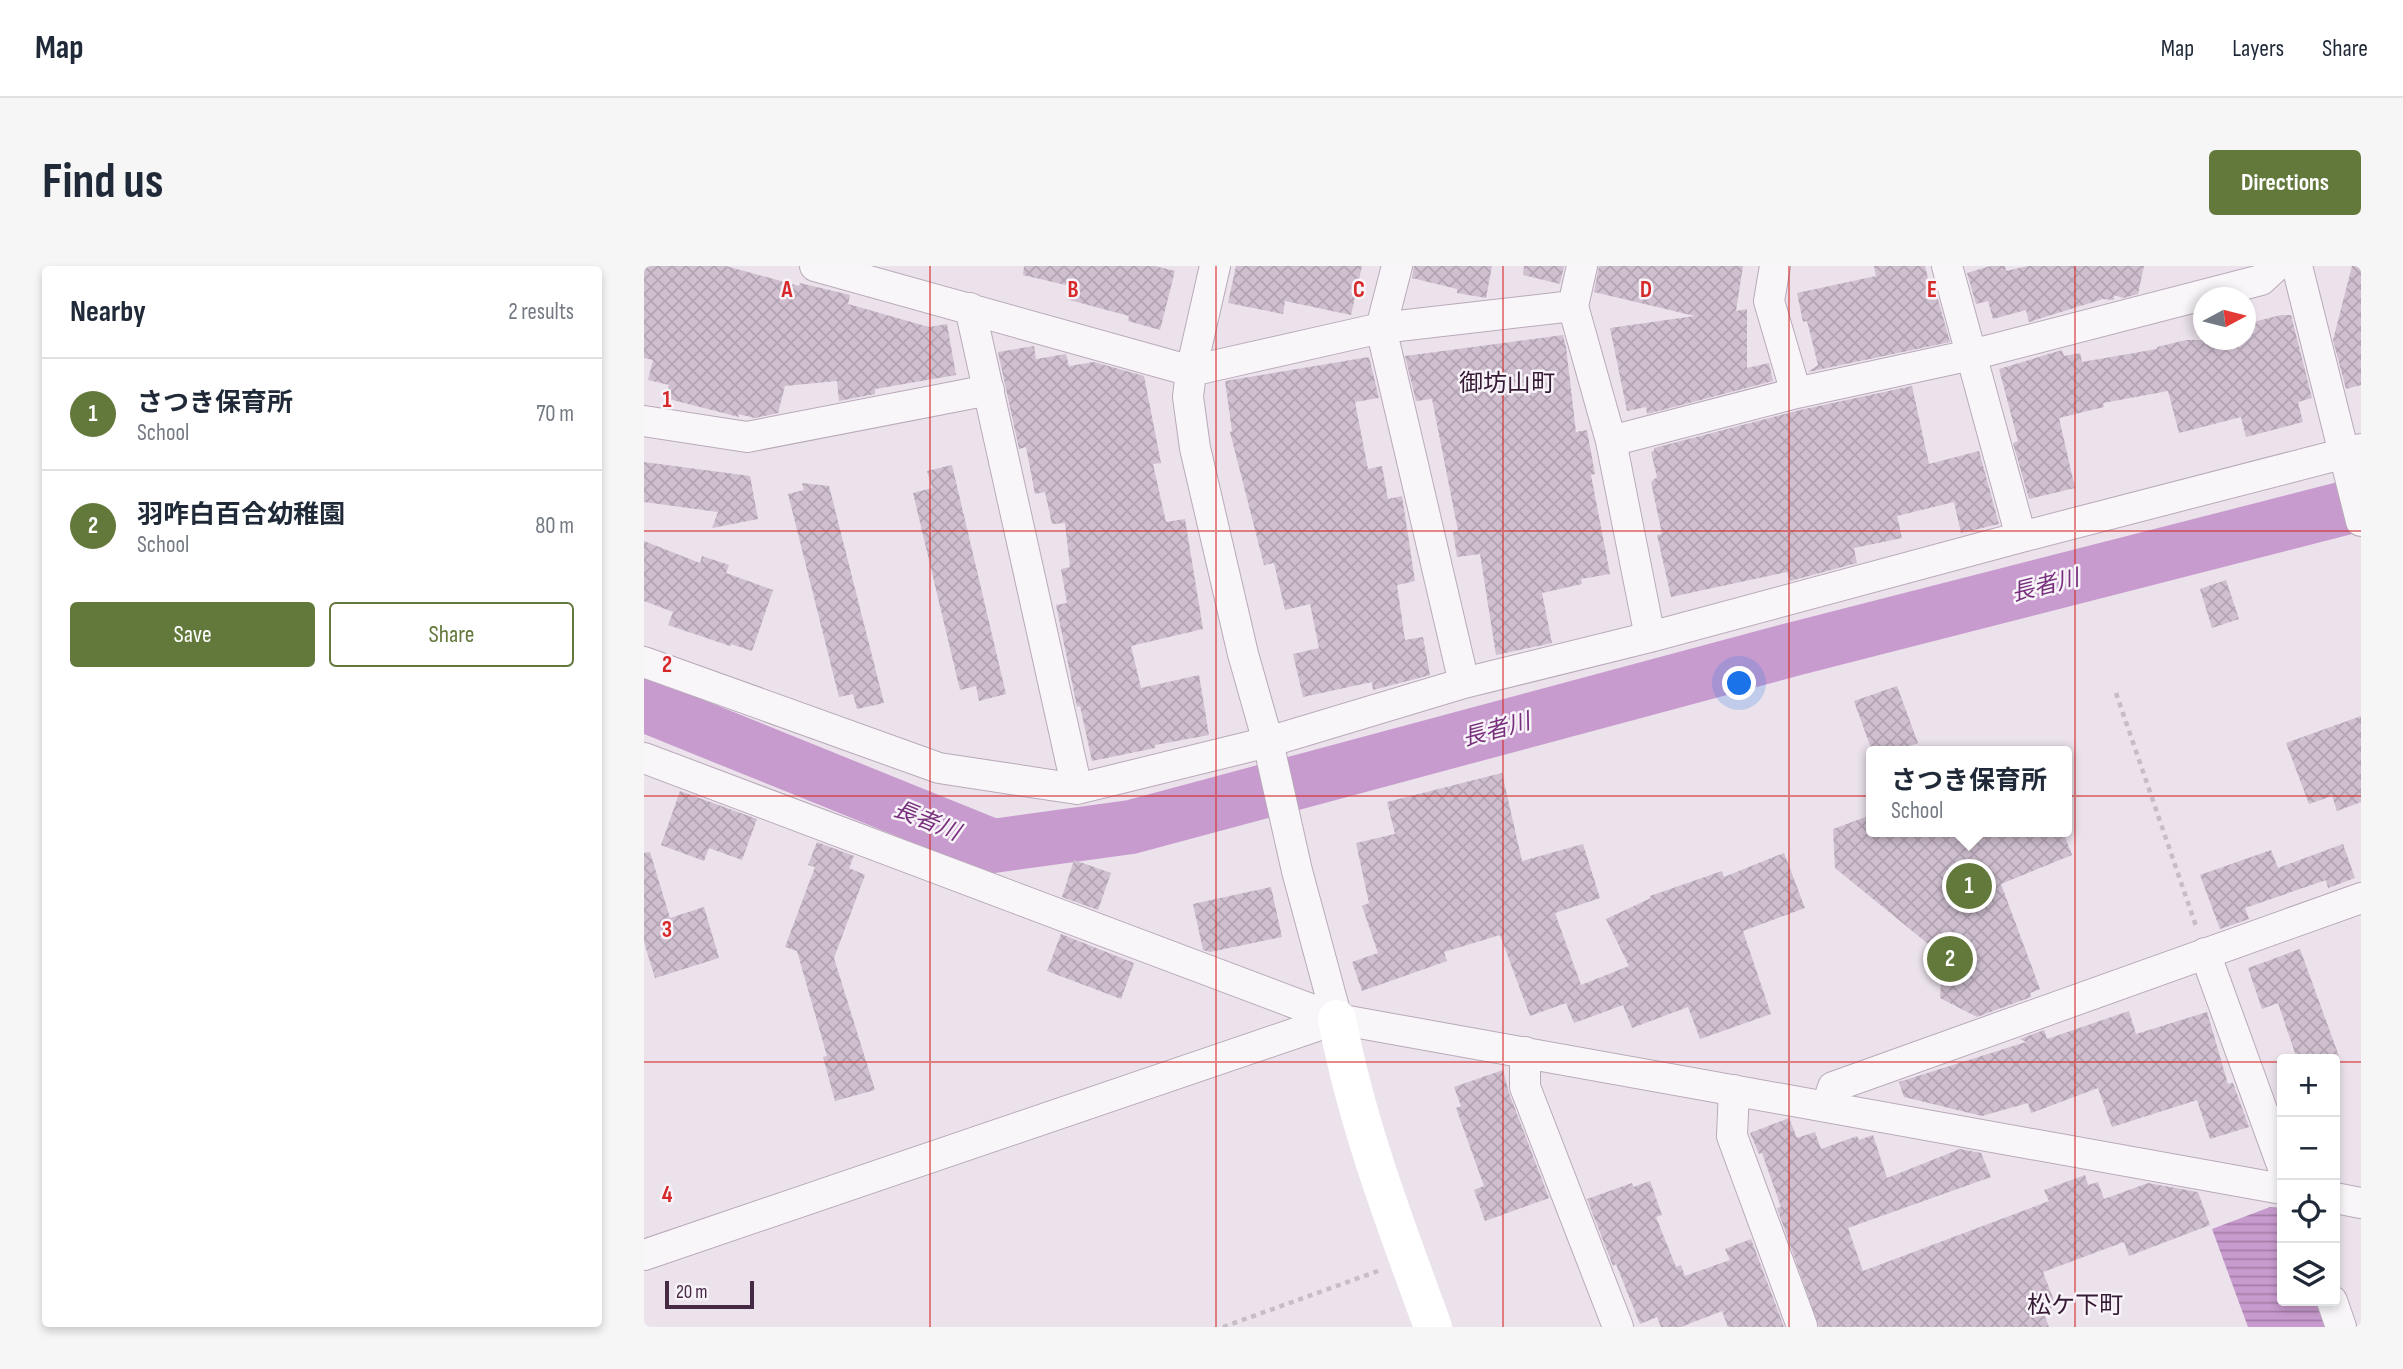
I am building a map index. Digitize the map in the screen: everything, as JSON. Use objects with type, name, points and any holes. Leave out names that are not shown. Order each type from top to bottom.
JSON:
[{"type":"street","points":[[815,266],[1191,371],[1381,328],[1573,306]]},
{"type":"street","points":[[1215,266],[1191,371],[1188,397],[1195,447],[1242,654],[1268,742],[1297,871],[1337,1019],[1347,1070],[1382,1184],[1433,1327]]},
{"type":"street","points":[[1397,266],[1381,328],[1464,683]]},
{"type":"street","points":[[1582,266],[1573,306],[1611,441],[1650,637]]},
{"type":"street","points":[[1775,266],[1769,301],[1797,393]]},
{"type":"street","points":[[1947,266],[2021,537]]},
{"type":"street","points":[[1611,441],[1797,393],[1971,355],[2261,280],[2276,266]]},
{"type":"street","points":[[2297,266],[2352,460],[2361,521]]},
{"type":"street","points":[[971,308],[1077,789]]},
{"type":"street","points":[[644,421],[747,437],[989,390]]},
{"type":"street","points":[[644,662],[939,768],[1077,789],[1268,742],[1464,683],[1650,637],[2021,537],[2352,460]]},
{"type":"street","points":[[644,758],[1337,1019],[2277,1188]]},
{"type":"street","points":[[1827,1106],[1833,1087],[2361,898]]},
{"type":"street","points":[[2205,953],[2277,1151]]},
{"type":"street","points":[[644,1255],[1337,1019]]},
{"type":"street","points":[[1525,1052],[1525,1087],[1618,1327]]},
{"type":"street","points":[[1734,1090],[1732,1136],[1802,1326]]},
{"type":"street","points":[[2340,1199],[2361,1203]]},
{"type":"street","points":[[2334,1306],[2341,1327]]},
{"type":"path","points":[[2116,693],[2205,953]]},
{"type":"path","points":[[1223,1327],[1408,1259]]},
{"type":"shaded area","points":[[2270,1207],[2277,1208],[2277,1306],[2331,1306],[2339,1327],[2248,1327],[2212,1229]]},
{"type":"building","points":[[644,266],[726,266],[799,286],[800,283],[850,295],[848,304],[929,327],[947,324],[956,375],[875,389],[875,394],[839,401],[837,381],[785,386],[778,413],[755,418],[738,414],[739,417],[665,398],[669,385],[648,380],[653,360],[644,358]]},
{"type":"building","points":[[1024,266],[1155,266],[1175,271],[1160,330],[1128,321],[1129,316],[1066,299],[1070,286],[1023,275]]},
{"type":"building","points":[[1236,266],[1362,266],[1351,315],[1285,301],[1283,314],[1228,303]]},
{"type":"building","points":[[1414,266],[1492,266],[1486,298],[1457,293],[1457,289],[1412,278]]},
{"type":"building","points":[[1524,266],[1564,266],[1560,284],[1523,275]]},
{"type":"building","points":[[1599,266],[1743,266],[1736,311],[1747,309],[1747,368],[1769,363],[1773,381],[1647,414],[1646,407],[1627,411],[1610,328],[1695,316],[1594,292]]},
{"type":"building","points":[[1874,266],[1925,266],[1929,283],[1933,282],[1950,342],[1808,372],[1818,365],[1807,321],[1803,322],[1797,293],[1876,276]]},
{"type":"building","points":[[1990,266],[2005,266],[2006,271],[2028,266],[2144,266],[2138,294],[2123,298],[2114,295],[2114,300],[2103,299],[2029,322],[2026,310],[1993,319],[1988,301],[1976,304],[1967,273]]},
{"type":"building","points":[[2352,266],[2361,266],[2361,385],[2346,389],[2333,340]]},
{"type":"building","points":[[2291,315],[2312,398],[2298,402],[2303,422],[2246,437],[2241,417],[2179,433],[2168,391],[2103,403],[2104,407],[2059,418],[2075,488],[2029,499],[2013,443],[2018,441],[1999,369],[2062,350],[2064,356],[2080,353],[2082,362],[2157,349],[2186,340],[2193,340],[2193,350],[2256,350],[2256,321]]},
{"type":"building","points":[[1563,335],[1576,432],[1587,430],[1595,474],[1591,475],[1610,574],[1581,579],[1582,584],[1542,593],[1552,643],[1496,655],[1480,554],[1457,557],[1453,532],[1458,531],[1432,399],[1416,401],[1405,356]]},
{"type":"building","points":[[1034,346],[1036,359],[1066,354],[1069,366],[1094,362],[1144,376],[1161,463],[1153,464],[1166,522],[1185,519],[1203,629],[1131,646],[1141,688],[1199,675],[1209,735],[1092,761],[1080,706],[1077,707],[1056,605],[1067,603],[1061,569],[1070,567],[1065,523],[1052,524],[1045,492],[1035,494],[1026,447],[1019,449],[998,352]]},
{"type":"building","points":[[1369,357],[1379,398],[1355,402],[1368,469],[1382,466],[1388,499],[1402,496],[1415,581],[1397,585],[1405,640],[1423,637],[1430,675],[1373,690],[1372,682],[1303,697],[1293,654],[1319,648],[1310,604],[1285,610],[1274,563],[1264,565],[1230,432],[1225,381]]},
{"type":"building","points":[[1912,386],[1929,464],[1979,451],[1999,524],[1961,533],[1954,502],[1897,516],[1902,538],[1854,548],[1857,563],[1790,581],[1787,572],[1671,597],[1657,535],[1662,534],[1651,482],[1657,477],[1651,452],[1654,448],[1800,410]]},
{"type":"building","points":[[644,462],[750,476],[758,519],[712,528],[718,512],[644,502]]},
{"type":"building","points":[[952,465],[1006,694],[979,701],[976,686],[960,690],[913,493],[932,488],[927,471]]},
{"type":"building","points":[[802,483],[829,486],[884,703],[857,709],[853,694],[839,697],[788,494],[804,490]]},
{"type":"building","points":[[644,541],[700,563],[702,556],[729,565],[726,573],[773,590],[752,651],[668,625],[673,612],[644,601]]},
{"type":"building","points":[[2226,580],[2239,619],[2212,628],[2200,589]]},
{"type":"building","points":[[1897,686],[1918,743],[1909,746],[1870,746],[1854,701]]},
{"type":"building","points":[[2361,716],[2361,802],[2337,811],[2332,796],[2309,804],[2286,743]]},
{"type":"building","points":[[1502,773],[1522,861],[1583,844],[1600,898],[1555,913],[1581,985],[1629,966],[1606,919],[1651,898],[1650,896],[1722,871],[1724,877],[1784,853],[1805,908],[1743,931],[1771,1014],[1700,1039],[1688,1007],[1632,1028],[1623,1005],[1574,1023],[1566,1003],[1530,1016],[1500,935],[1444,952],[1447,961],[1362,991],[1352,962],[1378,953],[1362,906],[1369,903],[1356,843],[1395,834],[1387,802]]},
{"type":"building","points":[[680,791],[757,819],[742,860],[709,848],[704,861],[661,845]]},
{"type":"building","points":[[1866,817],[1866,837],[2065,837],[2072,855],[2001,884],[2040,989],[2030,993],[2031,997],[1977,1017],[1940,998],[1943,956],[1835,868],[1833,829]]},
{"type":"building","points":[[817,842],[854,856],[849,868],[865,875],[834,958],[875,1090],[835,1101],[823,1057],[827,1056],[797,951],[785,947],[815,867],[808,865]]},
{"type":"building","points":[[2343,844],[2355,878],[2328,888],[2326,880],[2245,908],[2249,919],[2220,929],[2200,875],[2271,850],[2278,868]]},
{"type":"building","points":[[650,852],[670,918],[704,907],[719,958],[655,978],[644,942],[644,853]]},
{"type":"building","points":[[1074,860],[1111,873],[1098,910],[1062,897]]},
{"type":"building","points":[[1271,887],[1282,937],[1210,952],[1203,950],[1193,904]]},
{"type":"building","points":[[1061,934],[1134,963],[1121,999],[1047,971]]},
{"type":"building","points":[[2300,949],[2338,1054],[2295,1054],[2278,1003],[2262,1009],[2248,968]]},
{"type":"building","points":[[2129,1011],[2136,1034],[2207,1012],[2228,1084],[2233,1083],[2249,1127],[2210,1139],[2197,1100],[2112,1127],[2098,1088],[2031,1113],[2028,1103],[1982,1116],[1904,1097],[1899,1082],[2026,1042],[2020,1039],[2044,1030],[2047,1039]]},
{"type":"building","points":[[1503,1070],[1509,1093],[1549,1198],[1485,1221],[1474,1190],[1484,1186],[1456,1108],[1461,1106],[1454,1087]]},
{"type":"building","points":[[1789,1118],[1797,1138],[1815,1132],[1821,1149],[1857,1136],[1859,1140],[1873,1135],[1887,1178],[1960,1149],[1981,1153],[1991,1177],[1848,1228],[1863,1271],[2049,1201],[2044,1190],[2085,1175],[2088,1185],[2098,1182],[2104,1199],[2148,1183],[2198,1192],[2210,1225],[2129,1256],[2124,1242],[2043,1272],[2056,1306],[2043,1311],[2049,1327],[1819,1327],[1777,1208],[1781,1207],[1762,1153],[1759,1154],[1750,1133]]},
{"type":"building","points":[[1650,1181],[1662,1215],[1656,1217],[1676,1267],[1681,1265],[1685,1276],[1730,1260],[1725,1249],[1751,1239],[1784,1327],[1728,1327],[1722,1311],[1681,1327],[1661,1327],[1657,1317],[1640,1324],[1616,1264],[1613,1266],[1587,1199],[1632,1183],[1633,1187]]},
{"type":"waterway","name":"長者川","points":[[644,705],[993,846],[1131,827],[1794,649],[2361,504]]},
{"type":"place","name":"さつき保育所","points":[[1969,886]]},
{"type":"place","name":"羽咋白百合幼稚園","points":[[1950,959]]},
{"type":"district","name":"御坊山町","points":[[1507,383]]},
{"type":"district","name":"松ケ下町","points":[[2075,1305]]}]
